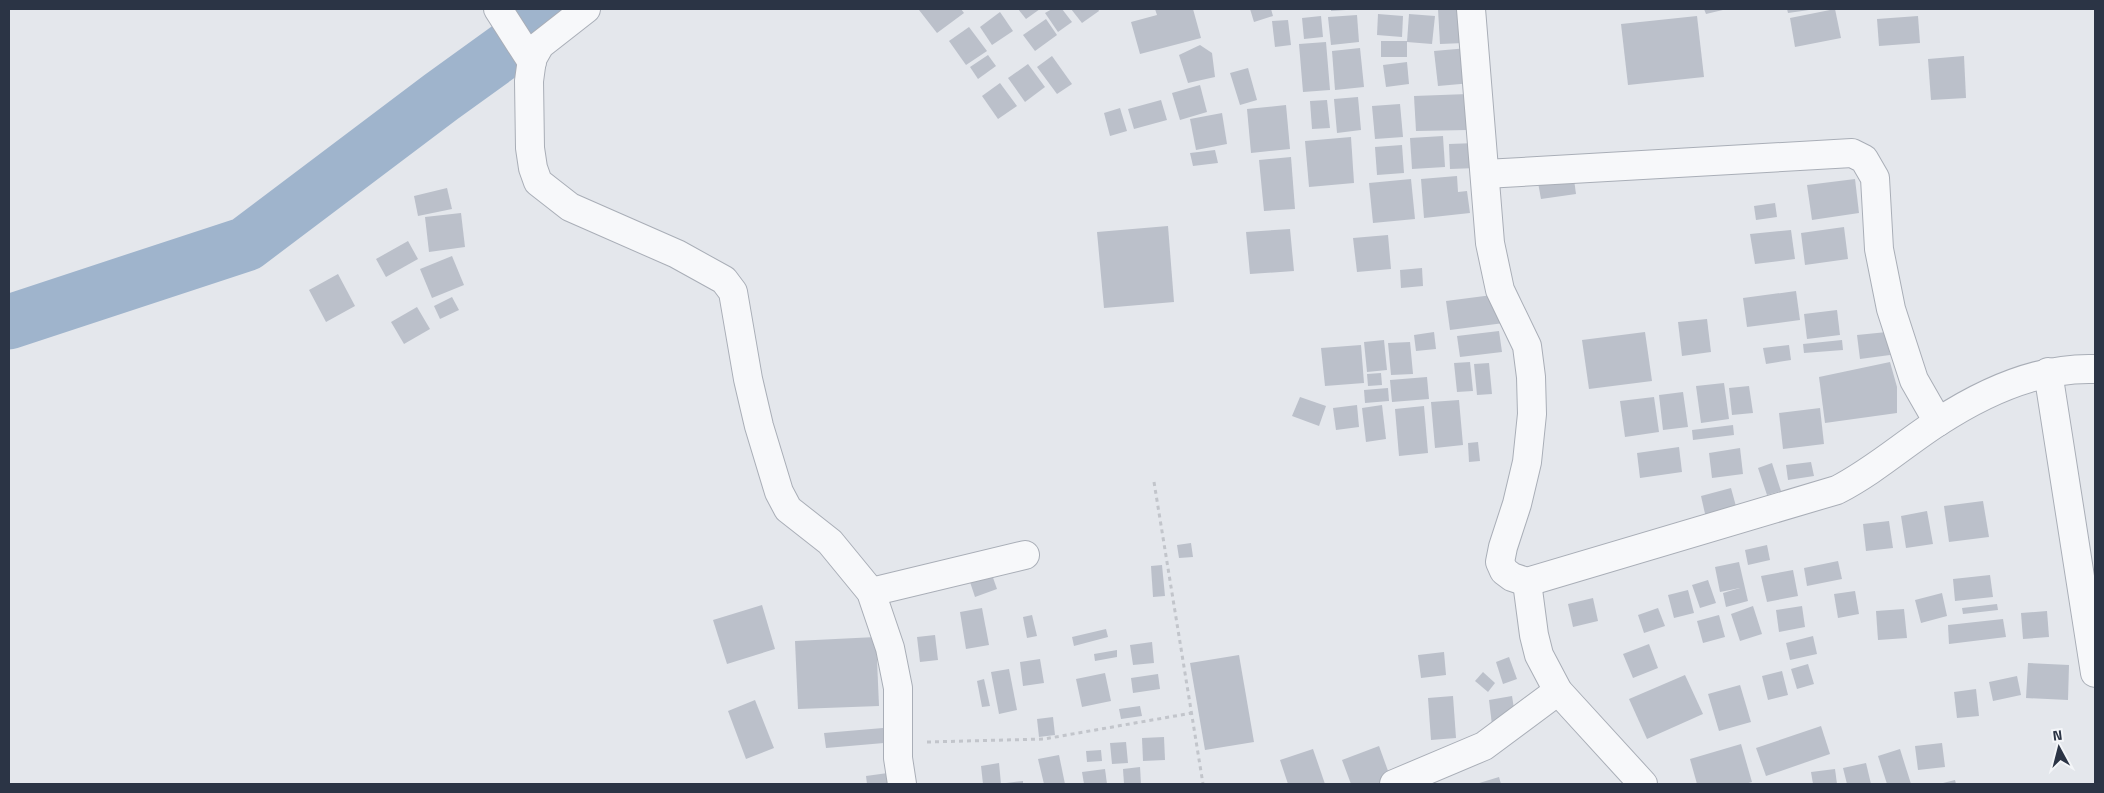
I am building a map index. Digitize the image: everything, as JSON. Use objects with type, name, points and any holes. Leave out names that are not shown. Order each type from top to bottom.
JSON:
[{"type":"street","points":[[498,9],[528,56],[530,148],[533,168],[538,182],[570,207],[677,254],[724,280],[733,292],[752,398],[779,492],[788,509],[830,542],[871,592],[890,648],[898,688],[898,758],[902,784]]},
{"type":"street","points":[[528,56],[586,9]]},
{"type":"street","points":[[1471,9],[1490,243],[1500,290],[1527,346],[1531,377],[1532,414],[1526,462],[1518,504],[1500,562],[1504,572],[1512,577],[1527,582],[1837,490],[1879,466],[1938,422],[1994,391],[2048,372],[2095,369]]},
{"type":"street","points":[[1485,174],[1852,153],[1864,159],[1875,178],[1880,249],[1891,309],[1914,380],[1938,422]]},
{"type":"street","points":[[2048,372],[2095,673]]},
{"type":"street","points":[[871,592],[1026,555]]},
{"type":"street","points":[[1527,582],[1534,635],[1539,655],[1558,691],[1643,784]]},
{"type":"street","points":[[1394,784],[1484,746],[1558,691]]},
{"type":"path","points":[[1154,482],[1203,784]]},
{"type":"path","points":[[899,743],[1044,739],[1192,713]]},
{"type":"building","points":[[961,9],[964,13],[937,33],[919,10]]},
{"type":"building","points":[[1018,9],[1040,9],[1026,19]]},
{"type":"building","points":[[1052,9],[1062,9],[1072,22],[1058,32],[1045,13]]},
{"type":"building","points":[[1071,9],[1098,9],[1099,11],[1082,23]]},
{"type":"building","points":[[1155,9],[1193,9],[1201,38],[1140,54],[1131,22],[1157,15]]},
{"type":"building","points":[[1250,9],[1271,9],[1273,16],[1254,22]]},
{"type":"building","points":[[1331,9],[1346,9],[1346,10],[1331,11]]},
{"type":"building","points":[[1438,9],[1463,9],[1464,43],[1440,44]]},
{"type":"building","points":[[1704,9],[1727,9],[1706,14]]},
{"type":"building","points":[[1787,9],[1809,9],[1809,10],[1788,13]]},
{"type":"building","points":[[1835,9],[1841,38],[1795,47],[1790,18]]},
{"type":"building","points":[[1000,12],[1013,31],[992,45],[980,27]]},
{"type":"building","points":[[1378,14],[1403,16],[1402,37],[1377,35]]},
{"type":"building","points":[[1409,14],[1435,16],[1432,44],[1407,42]]},
{"type":"building","points":[[1357,15],[1359,42],[1331,45],[1328,17]]},
{"type":"building","points":[[1321,16],[1323,37],[1304,39],[1302,18]]},
{"type":"building","points":[[1697,16],[1704,77],[1628,85],[1621,24]]},
{"type":"building","points":[[1918,16],[1920,43],[1879,46],[1877,19]]},
{"type":"building","points":[[1046,19],[1057,35],[1035,51],[1023,35]]},
{"type":"building","points":[[1288,20],[1291,45],[1275,47],[1272,21]]},
{"type":"building","points":[[969,27],[987,51],[966,65],[949,41]]},
{"type":"building","points":[[1381,41],[1407,41],[1407,57],[1381,57]]},
{"type":"building","points":[[1326,42],[1330,90],[1303,92],[1299,44]]},
{"type":"building","points":[[1200,45],[1212,53],[1215,77],[1188,83],[1179,55]]},
{"type":"building","points":[[1360,48],[1364,87],[1335,90],[1332,51]]},
{"type":"building","points":[[1468,48],[1472,83],[1438,86],[1434,51]]},
{"type":"building","points":[[988,55],[996,66],[978,79],[970,67]]},
{"type":"building","points":[[1052,56],[1072,84],[1057,94],[1037,67]]},
{"type":"building","points":[[1964,56],[1966,98],[1931,100],[1928,59]]},
{"type":"building","points":[[1407,62],[1409,84],[1386,87],[1383,65]]},
{"type":"building","points":[[1028,64],[1045,87],[1025,102],[1008,78]]},
{"type":"building","points":[[1248,68],[1257,100],[1240,105],[1230,73]]},
{"type":"building","points":[[1000,83],[1017,106],[998,119],[982,96]]},
{"type":"building","points":[[1200,85],[1207,112],[1180,120],[1172,93]]},
{"type":"building","points":[[1468,94],[1468,130],[1416,131],[1414,96]]},
{"type":"building","points":[[1358,97],[1361,130],[1337,133],[1334,99]]},
{"type":"building","points":[[1161,100],[1167,120],[1134,129],[1128,109]]},
{"type":"building","points":[[1327,100],[1330,128],[1312,129],[1310,101]]},
{"type":"building","points":[[1400,104],[1403,137],[1375,139],[1372,106]]},
{"type":"building","points":[[1286,105],[1290,149],[1251,153],[1247,109]]},
{"type":"building","points":[[1120,108],[1127,131],[1110,136],[1104,113]]},
{"type":"building","points":[[1222,113],[1227,144],[1196,150],[1190,119]]},
{"type":"building","points":[[1443,136],[1445,167],[1412,169],[1410,138]]},
{"type":"building","points":[[1351,137],[1354,183],[1309,187],[1305,141]]},
{"type":"building","points":[[1476,143],[1477,168],[1450,169],[1449,144]]},
{"type":"building","points":[[1402,145],[1404,173],[1377,175],[1375,147]]},
{"type":"building","points":[[1215,150],[1218,163],[1193,166],[1190,153]]},
{"type":"building","points":[[1291,157],[1295,209],[1264,211],[1259,160]]},
{"type":"building","points":[[1573,172],[1576,194],[1541,199],[1537,177]]},
{"type":"building","points":[[1457,176],[1458,192],[1467,191],[1470,213],[1424,218],[1421,179]]},
{"type":"building","points":[[1411,179],[1415,219],[1373,223],[1369,183]]},
{"type":"building","points":[[1855,179],[1859,213],[1812,220],[1807,185]]},
{"type":"building","points":[[447,188],[452,209],[418,216],[414,196]]},
{"type":"building","points":[[1775,203],[1777,217],[1756,220],[1754,206]]},
{"type":"building","points":[[461,213],[465,247],[429,252],[425,217]]},
{"type":"building","points":[[1168,226],[1174,302],[1104,308],[1097,232]]},
{"type":"building","points":[[1844,227],[1848,259],[1805,265],[1801,233]]},
{"type":"building","points":[[1290,229],[1294,271],[1250,274],[1246,232]]},
{"type":"building","points":[[1791,230],[1795,259],[1755,264],[1750,234]]},
{"type":"building","points":[[1388,235],[1391,269],[1357,272],[1353,238]]},
{"type":"building","points":[[408,241],[418,259],[386,277],[376,259]]},
{"type":"building","points":[[452,256],[464,285],[432,298],[420,269]]},
{"type":"building","points":[[1422,268],[1423,286],[1401,288],[1400,270]]},
{"type":"building","points":[[338,274],[355,306],[326,322],[309,290]]},
{"type":"building","points":[[1796,291],[1800,320],[1747,327],[1743,298]]},
{"type":"building","points":[[1500,294],[1504,323],[1450,330],[1446,301]]},
{"type":"building","points":[[452,297],[459,310],[440,319],[434,306]]},
{"type":"building","points":[[417,307],[430,329],[404,344],[391,322]]},
{"type":"building","points":[[1837,310],[1840,335],[1807,339],[1804,314]]},
{"type":"building","points":[[1707,319],[1711,352],[1682,356],[1678,322]]},
{"type":"building","points":[[1499,331],[1502,352],[1460,357],[1457,336]]},
{"type":"building","points":[[1434,332],[1436,349],[1416,351],[1414,335]]},
{"type":"building","points":[[1645,332],[1652,381],[1589,389],[1582,340]]},
{"type":"building","points":[[1887,332],[1890,355],[1860,359],[1857,335]]},
{"type":"building","points":[[1384,340],[1387,370],[1367,372],[1364,342]]},
{"type":"building","points":[[1842,340],[1843,350],[1804,353],[1803,344]]},
{"type":"building","points":[[1410,342],[1413,374],[1391,375],[1388,343]]},
{"type":"building","points":[[1361,345],[1364,383],[1325,386],[1321,348]]},
{"type":"building","points":[[1789,345],[1791,360],[1766,364],[1763,348]]},
{"type":"building","points":[[1470,362],[1473,391],[1457,392],[1454,363]]},
{"type":"building","points":[[1890,362],[1897,387],[1897,413],[1825,423],[1819,377]]},
{"type":"building","points":[[1489,363],[1492,394],[1477,395],[1474,364]]},
{"type":"building","points":[[1381,373],[1382,385],[1368,386],[1367,374]]},
{"type":"building","points":[[1427,377],[1429,399],[1392,402],[1390,380]]},
{"type":"building","points":[[1724,383],[1729,419],[1701,423],[1696,386]]},
{"type":"building","points":[[1749,386],[1753,413],[1732,415],[1729,388]]},
{"type":"building","points":[[1388,388],[1389,401],[1365,403],[1364,390]]},
{"type":"building","points":[[1683,392],[1688,427],[1663,430],[1659,395]]},
{"type":"building","points":[[1300,397],[1326,406],[1319,426],[1292,416]]},
{"type":"building","points":[[1654,397],[1659,432],[1625,437],[1620,401]]},
{"type":"building","points":[[1459,400],[1463,445],[1435,448],[1431,402]]},
{"type":"building","points":[[1357,405],[1359,427],[1336,430],[1333,408]]},
{"type":"building","points":[[1382,405],[1386,439],[1366,442],[1362,408]]},
{"type":"building","points":[[1424,406],[1428,453],[1399,456],[1395,409]]},
{"type":"building","points":[[1820,408],[1824,444],[1783,449],[1779,413]]},
{"type":"building","points":[[1733,425],[1734,435],[1693,440],[1692,430]]},
{"type":"building","points":[[1478,442],[1480,461],[1469,462],[1468,443]]},
{"type":"building","points":[[1679,447],[1682,472],[1640,478],[1637,453]]},
{"type":"building","points":[[1740,448],[1743,474],[1712,478],[1709,453]]},
{"type":"building","points":[[1811,462],[1814,476],[1788,480],[1786,465]]},
{"type":"building","points":[[1772,463],[1781,491],[1767,495],[1758,468]]},
{"type":"building","points":[[1731,488],[1737,510],[1706,518],[1701,496]]},
{"type":"building","points":[[1983,501],[1989,537],[1949,542],[1944,506]]},
{"type":"building","points":[[1927,511],[1933,544],[1906,548],[1901,516]]},
{"type":"building","points":[[1889,521],[1893,548],[1866,551],[1863,524]]},
{"type":"building","points":[[1191,543],[1193,557],[1179,558],[1177,545]]},
{"type":"building","points":[[1767,545],[1770,560],[1748,565],[1745,550]]},
{"type":"building","points":[[1838,561],[1842,579],[1807,586],[1804,568]]},
{"type":"building","points":[[1739,562],[1748,601],[1726,607],[1723,593],[1740,588],[1720,592],[1715,567]]},
{"type":"building","points":[[1162,565],[1165,596],[1153,597],[1151,566]]},
{"type":"building","points":[[1793,570],[1798,596],[1767,602],[1761,576]]},
{"type":"building","points":[[991,572],[997,589],[975,597],[969,579]]},
{"type":"building","points":[[1990,575],[1993,597],[1955,601],[1953,579]]},
{"type":"building","points":[[1708,580],[1716,603],[1700,608],[1692,585]]},
{"type":"building","points":[[1688,590],[1694,613],[1674,618],[1668,595]]},
{"type":"building","points":[[1855,591],[1859,614],[1838,618],[1834,594]]},
{"type":"building","points":[[1942,593],[1947,616],[1921,623],[1915,600]]},
{"type":"building","points":[[1593,598],[1598,621],[1573,627],[1568,604]]},
{"type":"building","points":[[1997,604],[1998,610],[1963,614],[1962,608]]},
{"type":"building","points":[[762,605],[775,649],[727,664],[713,620]]},
{"type":"building","points":[[1753,606],[1762,634],[1740,641],[1731,614]]},
{"type":"building","points":[[1802,606],[1805,627],[1779,632],[1776,610]]},
{"type":"building","points":[[982,608],[989,645],[966,649],[960,612]]},
{"type":"building","points":[[1658,608],[1665,626],[1644,633],[1638,615]]},
{"type":"building","points":[[1904,609],[1907,638],[1878,640],[1876,611]]},
{"type":"building","points":[[2047,611],[2049,637],[2023,639],[2021,613]]},
{"type":"building","points":[[1032,615],[1037,636],[1027,638],[1023,617]]},
{"type":"building","points":[[1719,615],[1725,637],[1703,643],[1697,621]]},
{"type":"building","points":[[2003,619],[2006,637],[1949,644],[1948,625]]},
{"type":"building","points":[[1106,629],[1108,637],[1074,646],[1072,637]]},
{"type":"building","points":[[935,635],[938,660],[920,662],[917,637]]},
{"type":"building","points":[[1813,636],[1817,654],[1790,660],[1786,643]]},
{"type":"building","points":[[876,637],[879,706],[798,709],[795,641]]},
{"type":"building","points":[[1152,642],[1154,663],[1133,665],[1130,645]]},
{"type":"building","points":[[1649,644],[1658,668],[1633,678],[1623,654]]},
{"type":"building","points":[[1117,650],[1117,657],[1095,661],[1094,654]]},
{"type":"building","points":[[1444,652],[1446,675],[1421,678],[1418,655]]},
{"type":"building","points":[[1239,655],[1254,742],[1205,750],[1190,663]]},
{"type":"building","points":[[1509,657],[1517,679],[1503,684],[1496,662]]},
{"type":"building","points":[[1040,659],[1044,683],[1023,686],[1020,662]]},
{"type":"building","points":[[2028,663],[2069,665],[2068,700],[2026,698]]},
{"type":"building","points":[[1808,664],[1814,684],[1797,689],[1791,669]]},
{"type":"building","points":[[1009,669],[1017,710],[999,714],[991,672]]},
{"type":"building","points":[[1782,671],[1788,695],[1768,700],[1762,676]]},
{"type":"building","points":[[1483,672],[1495,683],[1488,692],[1475,681]]},
{"type":"building","points":[[1105,673],[1111,701],[1082,707],[1076,679]]},
{"type":"building","points":[[1158,674],[1160,689],[1133,693],[1131,678]]},
{"type":"building","points":[[1685,675],[1703,714],[1647,739],[1629,699]]},
{"type":"building","points":[[2017,676],[2021,695],[1993,701],[1989,682]]},
{"type":"building","points":[[984,679],[990,706],[982,707],[977,681]]},
{"type":"building","points":[[1740,685],[1751,722],[1719,731],[1708,694]]},
{"type":"building","points":[[1976,689],[1979,716],[1957,718],[1954,692]]},
{"type":"building","points":[[1453,696],[1456,738],[1431,740],[1428,698]]},
{"type":"building","points":[[1512,696],[1516,721],[1492,725],[1489,700]]},
{"type":"building","points":[[755,700],[774,748],[746,759],[728,711]]},
{"type":"building","points":[[1140,706],[1142,716],[1121,719],[1119,709]]},
{"type":"building","points":[[1053,717],[1055,735],[1039,737],[1037,719]]},
{"type":"building","points":[[1821,726],[1830,754],[1766,776],[1756,748]]},
{"type":"building","points":[[883,728],[884,743],[826,748],[824,733]]},
{"type":"building","points":[[1164,737],[1165,760],[1143,761],[1142,738]]},
{"type":"building","points":[[1126,742],[1128,763],[1112,764],[1110,743]]},
{"type":"building","points":[[1942,743],[1945,767],[1918,770],[1915,746]]},
{"type":"building","points":[[1741,744],[1752,782],[1745,784],[1697,784],[1690,759]]},
{"type":"building","points":[[1379,746],[1392,782],[1386,784],[1351,784],[1342,760]]},
{"type":"building","points":[[1313,749],[1325,784],[1288,784],[1280,760]]},
{"type":"building","points":[[1900,749],[1911,784],[1887,784],[1878,756]]},
{"type":"building","points":[[1101,750],[1102,761],[1087,762],[1086,751]]},
{"type":"building","points":[[1059,755],[1065,784],[1044,784],[1038,759]]},
{"type":"building","points":[[999,763],[1001,784],[983,784],[981,766]]},
{"type":"building","points":[[1866,763],[1871,784],[1847,784],[1843,768]]},
{"type":"building","points":[[1140,767],[1141,784],[1124,784],[1123,769]]},
{"type":"building","points":[[1105,769],[1107,784],[1084,784],[1082,772]]},
{"type":"building","points":[[1835,769],[1837,784],[1813,784],[1811,772]]},
{"type":"building","points":[[895,772],[897,784],[867,784],[866,776]]},
{"type":"building","points":[[1499,777],[1501,784],[1476,784]]},
{"type":"building","points":[[1955,780],[1956,784],[1939,784]]},
{"type":"building","points":[[1023,781],[1023,784],[1006,784],[1006,783]]},
{"type":"waterway","points":[[9,322],[246,244],[441,97],[563,9]]}]
